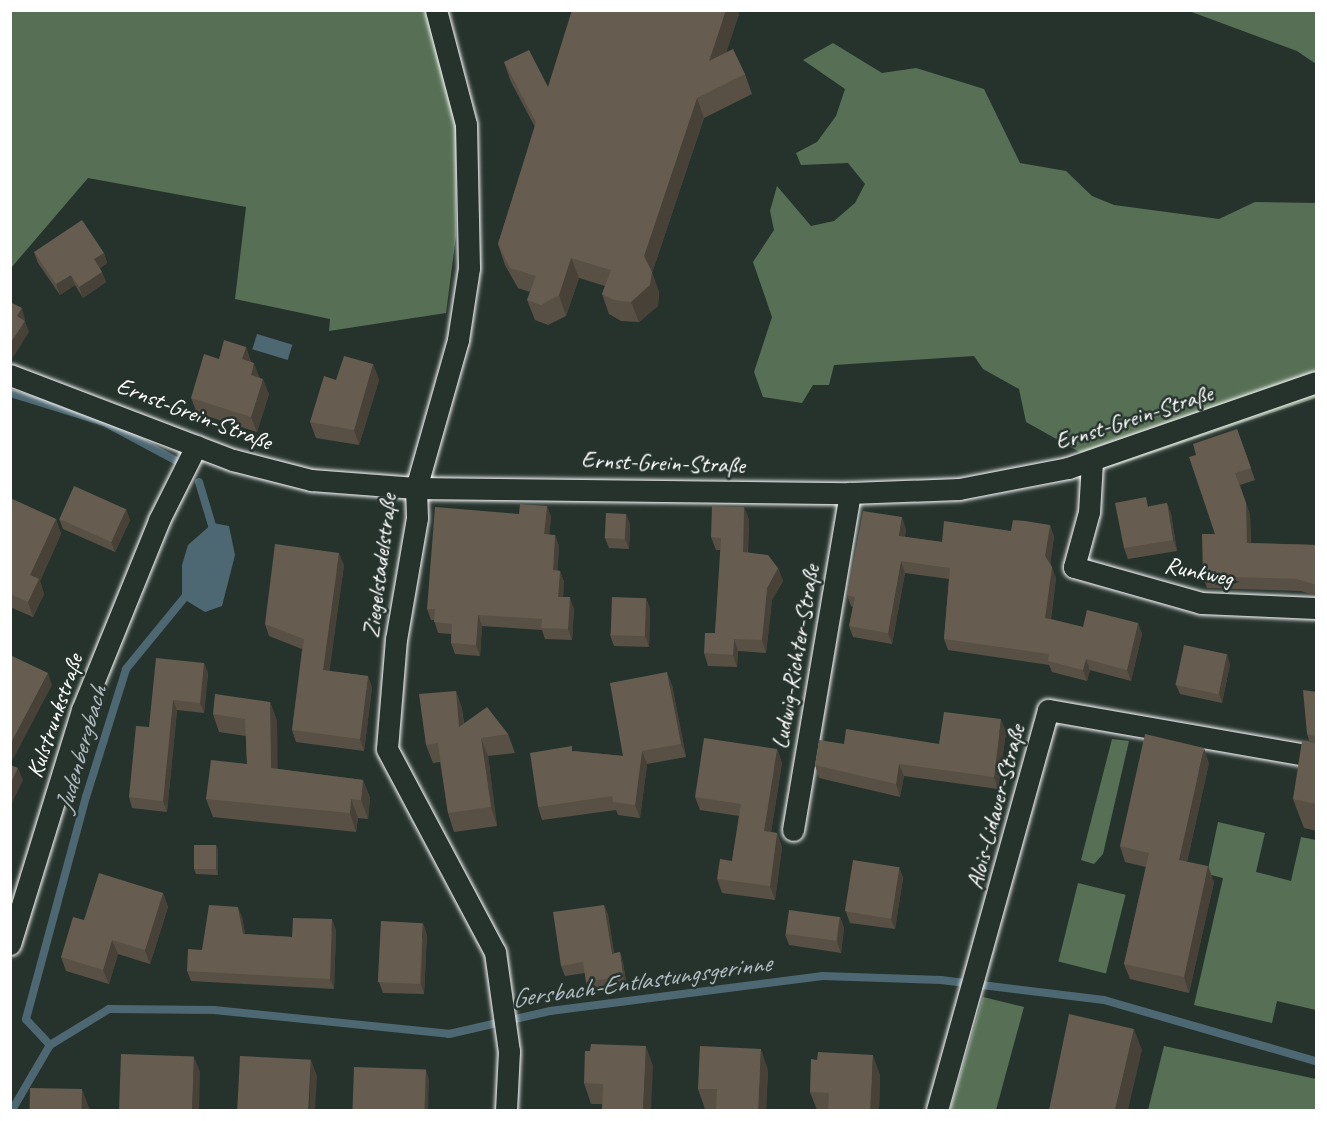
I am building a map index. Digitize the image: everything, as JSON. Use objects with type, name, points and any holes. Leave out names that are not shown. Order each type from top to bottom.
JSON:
[{"type":"street","name":"Ziegelstadelstraße","points":[[436,10],[466,124],[469,268],[462,321],[416,488],[417,518],[396,639],[387,749],[495,952],[507,1038],[506,1110]]},
{"type":"street","name":"Ernst-Grein-Straße","points":[[10,375],[196,446],[311,480],[416,488],[850,493],[978,487],[1092,462],[1317,381]]},
{"type":"street","name":"Kulstrunkstraße","points":[[10,944],[92,685],[159,520],[196,446]]},
{"type":"street","name":"Runkweg","points":[[1092,462],[1089,512],[1074,567],[1201,603],[1317,608]]},
{"type":"street","name":"Ludwig-Richter-Straße","points":[[793,830],[850,493]]},
{"type":"street","name":"Alois-Lidauer-Straße","points":[[937,1110],[980,962],[1048,710],[1317,757]]},
{"type":"green space","points":[[11,11],[431,11],[456,125],[456,236],[446,313],[329,331],[330,319],[235,299],[246,207],[88,178],[11,268]]},
{"type":"green space","points":[[1189,11],[1316,11],[1316,64],[1297,51]]},
{"type":"green space","points":[[833,43],[882,73],[916,68],[984,89],[1020,163],[1066,171],[1092,196],[1114,205],[1219,219],[1255,202],[1316,203],[1316,398],[1108,468],[1026,422],[1019,389],[983,369],[974,356],[834,365],[829,385],[813,385],[802,403],[763,397],[754,372],[772,317],[753,262],[774,230],[770,211],[777,186],[811,226],[834,221],[855,203],[865,184],[848,163],[801,165],[796,153],[817,142],[836,116],[845,89],[803,60]]},
{"type":"green space","points":[[1112,739],[1129,741],[1103,854],[1094,864],[1081,860]]},
{"type":"green space","points":[[1218,822],[1265,833],[1256,872],[1291,881],[1301,837],[1316,840],[1316,1010],[1277,1001],[1272,1023],[1194,1005],[1223,878],[1207,874]]},
{"type":"green space","points":[[1078,883],[1126,895],[1106,973],[1058,962]]},
{"type":"green space","points":[[983,997],[1024,1007],[996,1110],[950,1110]]},
{"type":"green space","points":[[1164,1046],[1316,1079],[1316,1110],[1148,1110]]},
{"type":"water","points":[[257,334],[292,345],[288,360],[252,349]]},
{"type":"water","points":[[213,523],[229,526],[235,555],[222,606],[205,612],[182,598],[182,565],[188,545]]},
{"type":"building","points":[[572,10],[726,10],[709,61],[733,49],[745,74],[697,98],[644,256],[652,272],[650,285],[631,302],[614,300],[602,294],[611,270],[571,258],[559,295],[541,305],[527,300],[536,276],[510,268],[498,244],[536,122],[504,62],[529,50],[548,87]]},
{"type":"building","points":[[82,220],[104,253],[94,259],[102,272],[79,287],[71,275],[56,284],[34,252]]},
{"type":"building","points":[[10,302],[22,308],[17,316],[25,321],[10,344]]},
{"type":"building","points":[[224,340],[246,347],[242,359],[254,363],[251,375],[263,379],[251,417],[191,398],[204,354],[219,359]]},
{"type":"building","points":[[344,356],[373,364],[354,430],[310,422],[324,376],[336,380]]},
{"type":"building","points":[[1237,429],[1251,468],[1235,473],[1246,503],[1247,543],[1317,545],[1317,585],[1297,579],[1203,576],[1202,534],[1215,534],[1189,457],[1196,455],[1193,444]]},
{"type":"building","points":[[74,486],[126,509],[111,542],[59,519]]},
{"type":"building","points":[[1146,497],[1148,507],[1167,503],[1173,540],[1124,548],[1115,503]]},
{"type":"building","points":[[10,498],[56,519],[30,575],[39,579],[28,602],[10,594]]},
{"type":"building","points":[[520,504],[547,506],[544,534],[555,535],[553,570],[560,571],[558,597],[570,597],[568,629],[541,628],[542,619],[478,615],[476,645],[451,643],[452,624],[434,622],[435,609],[427,609],[435,507],[519,514]]},
{"type":"building","points":[[712,506],[744,507],[743,552],[768,555],[778,568],[767,588],[762,640],[734,639],[733,655],[704,653],[705,633],[715,633],[721,538],[711,537]]},
{"type":"building","points":[[863,511],[902,517],[899,536],[942,542],[944,521],[1011,531],[1013,520],[1050,525],[1045,556],[1052,567],[1045,618],[1083,627],[1087,610],[1138,623],[1127,670],[1086,659],[1083,670],[1048,661],[1049,654],[944,639],[950,568],[901,561],[888,633],[849,626],[855,597],[847,595]]},
{"type":"building","points":[[606,513],[626,514],[625,539],[605,538]]},
{"type":"building","points":[[275,544],[339,553],[323,670],[368,676],[360,739],[292,730],[304,639],[265,624]]},
{"type":"building","points":[[612,597],[646,598],[645,636],[611,635]]},
{"type":"building","points":[[1184,645],[1227,654],[1219,694],[1175,685]]},
{"type":"building","points":[[10,655],[48,673],[10,745]]},
{"type":"building","points":[[156,658],[204,663],[200,703],[173,700],[163,801],[129,797],[136,726],[149,727]]},
{"type":"building","points":[[667,672],[681,744],[642,751],[635,805],[613,802],[612,796],[538,807],[530,753],[572,746],[572,751],[623,756],[610,683]]},
{"type":"building","points":[[1303,690],[1317,692],[1317,737],[1307,734]]},
{"type":"building","points":[[456,691],[459,727],[487,707],[508,734],[481,738],[491,807],[448,813],[438,743],[426,745],[419,694]]},
{"type":"building","points":[[215,694],[270,702],[271,768],[363,780],[361,800],[351,799],[350,813],[206,799],[211,760],[247,764],[245,719],[213,714]]},
{"type":"building","points":[[944,712],[1001,719],[994,777],[899,764],[896,784],[815,765],[819,740],[844,744],[846,729],[939,744]]},
{"type":"building","points":[[1145,734],[1204,748],[1179,860],[1208,866],[1184,977],[1124,964],[1149,853],[1120,846]]},
{"type":"building","points":[[704,738],[777,749],[764,831],[777,833],[770,886],[717,879],[720,859],[732,861],[741,804],[695,797]]},
{"type":"building","points":[[1302,741],[1317,744],[1317,804],[1293,799]]},
{"type":"building","points":[[10,765],[18,768],[10,785]]},
{"type":"building","points":[[194,845],[216,845],[216,869],[194,869]]},
{"type":"building","points":[[853,860],[899,867],[891,919],[845,911]]},
{"type":"building","points":[[99,873],[163,893],[145,950],[112,940],[103,970],[61,957],[73,917],[84,920]]},
{"type":"building","points":[[209,905],[238,907],[243,934],[292,937],[293,918],[332,919],[330,979],[187,971],[188,949],[202,950]]},
{"type":"building","points":[[604,905],[612,954],[620,952],[623,976],[586,982],[583,962],[561,966],[553,912]]},
{"type":"building","points":[[789,910],[840,917],[836,941],[786,934]]},
{"type":"building","points":[[381,921],[423,923],[420,984],[378,982]]},
{"type":"building","points":[[1069,1014],[1134,1029],[1115,1110],[1049,1110]]},
{"type":"building","points":[[591,1044],[646,1046],[643,1110],[602,1110],[603,1084],[584,1083],[585,1051],[590,1051]]},
{"type":"building","points":[[700,1046],[761,1049],[758,1110],[716,1110],[717,1089],[698,1089]]},
{"type":"building","points":[[818,1052],[873,1055],[870,1110],[828,1110],[829,1093],[810,1092],[811,1059],[817,1060]]},
{"type":"building","points":[[121,1054],[194,1057],[192,1110],[119,1109]]},
{"type":"building","points":[[240,1056],[311,1060],[308,1110],[237,1110]]},
{"type":"building","points":[[354,1067],[426,1070],[425,1110],[352,1110]]},
{"type":"building","points":[[30,1088],[82,1089],[82,1110],[30,1110]]},
{"type":"waterway","name":"Judenbergbach","points":[[10,393],[104,422],[175,460]]},
{"type":"waterway","name":"Judenbergbach","points":[[199,482],[214,532]]},
{"type":"waterway","name":"Judenbergbach","points":[[50,1045],[26,1019],[86,797],[126,669],[189,592]]},
{"type":"waterway","name":"Gersbach-Entlastungsgerinne","points":[[12,1110],[50,1045],[109,1009],[214,1010],[449,1034],[550,1011],[823,976],[941,980],[1104,1000],[1316,1061]]}]
